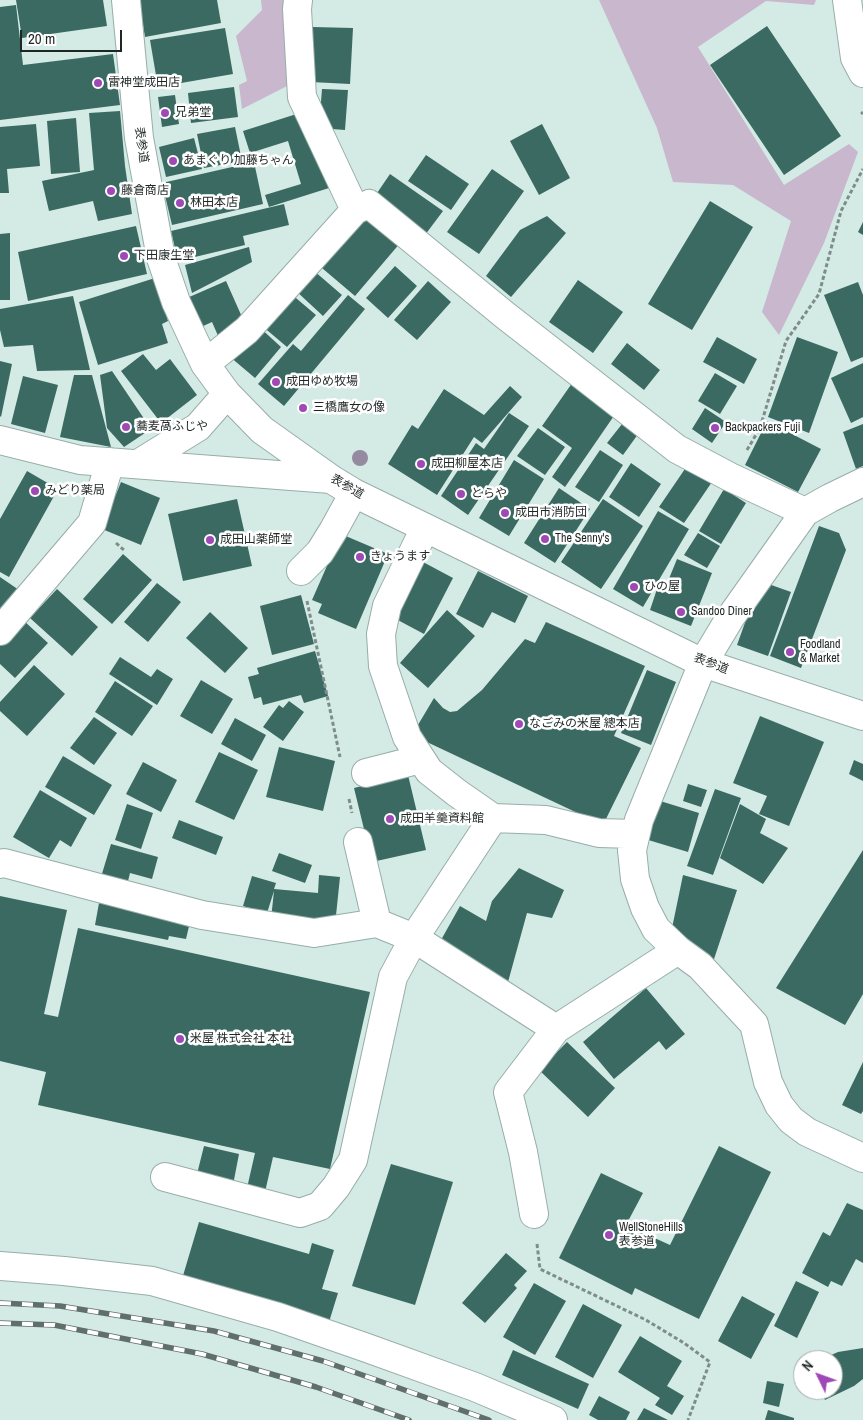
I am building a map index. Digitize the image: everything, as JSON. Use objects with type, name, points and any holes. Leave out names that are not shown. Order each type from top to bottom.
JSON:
[{"type":"street","name":"表参道","points":[[126,0],[140,138],[161,258],[176,302],[205,364],[227,394],[262,430],[354,493],[703,663],[863,716]]},
{"type":"street","points":[[298,0],[302,97],[355,210]]},
{"type":"street","points":[[847,0],[855,58],[863,73]]},
{"type":"street","points":[[205,364],[247,330],[355,210],[369,204],[506,316],[677,449],[730,477],[805,512]]},
{"type":"street","points":[[138,464],[198,426],[227,394]]},
{"type":"street","points":[[0,440],[80,460],[331,479]]},
{"type":"street","points":[[0,631],[92,523],[110,462]]},
{"type":"street","points":[[863,482],[805,512],[730,618],[703,663],[639,820],[632,850],[635,879],[645,908],[656,929],[678,950],[700,966],[754,1024],[768,1082],[779,1104],[791,1120],[808,1132],[863,1158]]},
{"type":"street","points":[[301,571],[320,552],[354,493]]},
{"type":"street","points":[[425,528],[387,606],[381,634],[383,666],[407,737],[429,771],[493,818],[546,820],[599,833],[635,834]]},
{"type":"street","points":[[354,769],[421,759]]},
{"type":"street","points":[[165,1177],[300,1213],[320,1206],[336,1187],[353,1160],[393,976],[414,938],[493,818]]},
{"type":"street","points":[[358,842],[377,923]]},
{"type":"street","points":[[0,864],[4,863],[202,915],[314,933],[377,923],[414,938],[556,1029]]},
{"type":"street","points":[[534,1214],[523,1152],[508,1092],[556,1029],[678,950]]},
{"type":"street","points":[[0,1266],[64,1271],[170,1286],[278,1317],[367,1348],[475,1387],[553,1420]]},
{"type":"path","points":[[730,477],[760,428],[786,341],[819,294],[841,211],[863,169]]},
{"type":"path","points":[[301,571],[354,769]]},
{"type":"path","points":[[348,794],[358,842]]},
{"type":"path","points":[[534,1214],[540,1269],[646,1320],[684,1343],[710,1362],[688,1420]]},
{"type":"shaded area","points":[[261,0],[284,0],[291,84],[242,109],[239,85],[247,81],[236,36],[262,10]]},
{"type":"shaded area","points":[[599,0],[816,0],[814,5],[766,1],[698,47],[784,185],[849,144],[858,152],[824,243],[779,335],[762,312],[791,221],[733,185],[673,182],[657,128]]},
{"type":"building","points":[[16,0],[103,0],[107,26],[22,38]]},
{"type":"building","points":[[139,0],[217,0],[221,23],[145,37]]},
{"type":"building","points":[[16,5],[23,65],[113,54],[120,105],[0,120],[0,7]]},
{"type":"building","points":[[767,26],[841,136],[784,175],[710,65]]},
{"type":"building","points":[[313,27],[353,28],[350,84],[311,82]]},
{"type":"building","points":[[225,28],[233,74],[158,87],[150,40]]},
{"type":"building","points":[[234,87],[238,117],[191,123],[188,93]]},
{"type":"building","points":[[322,89],[348,90],[345,130],[319,128]]},
{"type":"building","points":[[175,95],[179,124],[162,127],[158,97]]},
{"type":"building","points":[[120,111],[132,214],[98,221],[93,201],[49,211],[42,181],[94,170],[89,113]]},
{"type":"building","points":[[306,111],[329,188],[269,207],[265,195],[301,184],[288,141],[250,153],[243,131]]},
{"type":"building","points":[[76,118],[80,172],[51,174],[47,121]]},
{"type":"building","points":[[36,124],[40,166],[7,169],[9,193],[0,193],[0,127]]},
{"type":"building","points":[[542,124],[570,178],[539,195],[510,141]]},
{"type":"building","points":[[235,127],[242,161],[204,168],[197,134]]},
{"type":"building","points":[[194,138],[202,169],[166,177],[159,147]]},
{"type":"building","points":[[426,155],[469,184],[451,210],[408,181]]},
{"type":"building","points":[[254,162],[263,204],[172,225],[162,183]]},
{"type":"building","points":[[492,169],[524,191],[479,254],[447,232]]},
{"type":"building","points":[[390,174],[443,211],[425,235],[373,199]]},
{"type":"building","points":[[710,201],[753,227],[692,330],[648,304]]},
{"type":"building","points":[[284,204],[289,225],[243,236],[245,245],[178,261],[171,231]]},
{"type":"building","points":[[369,214],[401,242],[355,296],[322,268]]},
{"type":"building","points":[[547,216],[566,233],[511,297],[486,276],[520,230]]},
{"type":"building","points":[[863,222],[863,235],[858,232]]},
{"type":"building","points":[[136,226],[147,274],[28,301],[18,252]]},
{"type":"building","points":[[10,233],[10,300],[0,300],[0,234]]},
{"type":"building","points":[[249,247],[252,262],[192,293],[185,265]]},
{"type":"building","points":[[395,266],[417,286],[388,318],[366,298]]},
{"type":"building","points":[[313,270],[342,295],[323,316],[295,290]]},
{"type":"building","points":[[155,278],[168,321],[162,324],[168,343],[98,365],[79,302]]},
{"type":"building","points":[[578,280],[623,312],[593,353],[549,322]]},
{"type":"building","points":[[226,281],[246,326],[219,338],[212,322],[201,327],[187,298]]},
{"type":"building","points":[[428,281],[451,302],[417,340],[394,320]]},
{"type":"building","points":[[858,282],[863,295],[863,357],[851,362],[824,295]]},
{"type":"building","points":[[290,293],[316,315],[287,347],[261,325]]},
{"type":"building","points":[[348,295],[365,309],[284,406],[258,384],[293,344],[301,351]]},
{"type":"building","points":[[73,296],[90,370],[37,371],[33,345],[4,347],[0,330],[0,309]]},
{"type":"building","points":[[257,325],[281,347],[255,378],[229,356]]},
{"type":"building","points":[[717,337],[757,359],[744,384],[703,362]]},
{"type":"building","points":[[797,337],[838,352],[809,433],[768,417]]},
{"type":"building","points":[[627,343],[660,370],[644,390],[611,364]]},
{"type":"building","points":[[143,354],[156,370],[170,359],[197,395],[161,423],[121,371]]},
{"type":"building","points":[[0,361],[12,364],[1,417],[0,416]]},
{"type":"building","points":[[863,363],[863,417],[851,423],[831,378]]},
{"type":"building","points":[[112,371],[151,429],[124,447],[107,428],[100,375]]},
{"type":"building","points":[[715,373],[737,386],[720,414],[698,401]]},
{"type":"building","points":[[74,375],[92,375],[111,447],[60,437]]},
{"type":"building","points":[[23,376],[58,385],[45,433],[11,424]]},
{"type":"building","points":[[575,379],[618,410],[565,487],[552,477],[572,448],[542,426]]},
{"type":"building","points":[[510,386],[522,397],[482,443],[474,437],[437,495],[388,464],[412,425],[418,429],[444,389],[484,415]]},
{"type":"building","points":[[705,408],[726,422],[712,443],[692,429]]},
{"type":"building","points":[[509,413],[529,426],[468,515],[441,496],[476,443],[484,449]]},
{"type":"building","points":[[626,419],[641,430],[623,455],[607,443]]},
{"type":"building","points":[[767,421],[821,449],[798,492],[745,465]]},
{"type":"building","points":[[863,424],[863,466],[856,469],[843,432]]},
{"type":"building","points":[[538,428],[565,447],[545,475],[517,456]]},
{"type":"building","points":[[600,450],[623,465],[599,502],[575,487]]},
{"type":"building","points":[[514,460],[544,479],[509,536],[479,518]]},
{"type":"building","points":[[631,463],[661,484],[639,517],[609,497]]},
{"type":"building","points":[[689,463],[714,479],[684,523],[659,507]]},
{"type":"building","points":[[27,471],[58,489],[9,577],[0,572],[0,519]]},
{"type":"building","points":[[121,482],[160,498],[141,545],[102,529]]},
{"type":"building","points":[[559,488],[590,509],[555,563],[524,543]]},
{"type":"building","points":[[724,489],[746,503],[721,544],[699,531]]},
{"type":"building","name":"成田山薬師堂","points":[[237,499],[252,566],[183,581],[168,514]]},
{"type":"building","points":[[603,499],[643,526],[601,589],[561,562]]},
{"type":"building","points":[[658,511],[689,529],[643,607],[613,589]]},
{"type":"building","points":[[819,526],[839,533],[846,550],[801,668],[770,656]]},
{"type":"building","points":[[698,533],[720,546],[707,568],[684,555]]},
{"type":"building","points":[[341,534],[388,554],[356,629],[318,613],[322,604],[312,600]]},
{"type":"building","points":[[123,554],[152,580],[112,624],[83,599]]},
{"type":"building","points":[[677,559],[712,573],[691,626],[650,610],[657,589],[664,591]]},
{"type":"building","points":[[423,562],[453,578],[424,634],[394,618]]},
{"type":"building","points":[[478,571],[528,596],[515,623],[492,612],[483,628],[456,614]]},
{"type":"building","points":[[0,577],[19,590],[0,618]]},
{"type":"building","points":[[760,581],[791,592],[768,656],[737,645]]},
{"type":"building","points":[[157,583],[181,602],[148,642],[124,622]]},
{"type":"building","points":[[57,589],[98,627],[72,656],[30,618]]},
{"type":"building","points":[[301,595],[314,644],[272,655],[260,606]]},
{"type":"building","points":[[447,610],[475,636],[428,688],[400,663]]},
{"type":"building","points":[[210,612],[248,648],[225,673],[186,638]]},
{"type":"building","points":[[23,620],[48,643],[15,678],[0,664],[0,646]]},
{"type":"building","name":"なごみの米屋 總本店","points":[[546,622],[645,666],[614,736],[641,748],[603,825],[412,735],[434,698],[443,708],[450,712],[457,711],[482,690],[525,639],[535,643]]},
{"type":"building","points":[[315,651],[328,696],[304,703],[301,695],[263,705],[261,697],[254,699],[248,677],[259,674],[257,668]]},
{"type":"building","points":[[120,657],[151,677],[157,669],[173,679],[157,705],[109,674]]},
{"type":"building","points":[[34,665],[65,694],[27,736],[0,711],[0,702]]},
{"type":"building","points":[[647,670],[676,682],[651,745],[621,733]]},
{"type":"building","points":[[201,680],[233,699],[212,734],[180,716]]},
{"type":"building","points":[[115,681],[153,706],[132,736],[95,712]]},
{"type":"building","points":[[289,701],[304,712],[283,741],[263,727],[279,705],[283,708]]},
{"type":"building","points":[[760,716],[824,742],[789,826],[759,814],[767,796],[733,783]]},
{"type":"building","points":[[94,717],[117,733],[94,765],[70,748]]},
{"type":"building","points":[[235,718],[266,735],[252,761],[221,744]]},
{"type":"building","points":[[279,747],[335,761],[323,811],[266,797]]},
{"type":"building","points":[[219,752],[258,770],[234,820],[195,802]]},
{"type":"building","points":[[63,756],[112,785],[94,815],[45,787]]},
{"type":"building","points":[[854,760],[863,764],[863,781],[849,774]]},
{"type":"building","points":[[143,762],[177,780],[161,812],[126,794]]},
{"type":"building","name":"成田羊羹資料館","points":[[408,775],[426,850],[372,862],[354,788]]},
{"type":"building","points":[[688,784],[707,790],[701,807],[683,801]]},
{"type":"building","points":[[715,789],[741,798],[713,875],[687,866]]},
{"type":"building","points":[[40,790],[87,818],[71,847],[60,840],[49,858],[13,837]]},
{"type":"building","points":[[657,800],[699,813],[688,852],[645,839]]},
{"type":"building","points":[[127,804],[153,813],[141,849],[115,840]]},
{"type":"building","points":[[740,804],[766,819],[760,833],[788,848],[763,884],[720,858]]},
{"type":"building","points":[[179,820],[223,837],[216,855],[172,838]]},
{"type":"building","points":[[111,844],[158,857],[152,879],[130,873],[127,885],[101,877]]},
{"type":"building","points":[[863,850],[863,994],[845,1025],[776,988]]},
{"type":"building","points":[[279,853],[312,865],[305,883],[272,871]]},
{"type":"building","points":[[519,868],[564,890],[552,918],[527,913],[508,982],[441,940],[460,906],[486,921],[492,901]]},
{"type":"building","points":[[319,875],[340,877],[335,925],[271,919],[274,891],[267,913],[243,906],[252,876],[276,883],[274,889],[318,893]]},
{"type":"building","points":[[683,875],[737,890],[712,965],[671,933]]},
{"type":"building","name":"米屋 株式会社 本社","points":[[0,896],[67,910],[44,1014],[58,1017],[78,928],[370,992],[330,1169],[273,1157],[265,1192],[247,1188],[255,1153],[38,1105],[46,1072],[0,1061]]},
{"type":"building","points":[[99,903],[190,922],[186,939],[169,936],[168,940],[95,925]]},
{"type":"building","points":[[646,988],[685,1034],[666,1050],[659,1041],[614,1079],[583,1042]]},
{"type":"building","points":[[567,1042],[615,1088],[588,1117],[539,1070]]},
{"type":"building","points":[[863,1062],[863,1111],[861,1114],[842,1105]]},
{"type":"building","points":[[204,1146],[239,1154],[233,1185],[196,1178]]},
{"type":"building","name":"WellStoneHills 表参道","points":[[719,1146],[771,1172],[699,1319],[635,1288],[632,1295],[559,1258],[601,1173],[643,1193],[626,1225],[670,1245]]},
{"type":"building","points":[[391,1164],[453,1182],[415,1305],[352,1286]]},
{"type":"building","points":[[847,1203],[863,1210],[863,1263],[856,1259],[842,1286],[831,1281],[828,1287],[802,1273],[823,1232],[830,1236]]},
{"type":"building","points":[[199,1222],[309,1254],[312,1243],[334,1250],[322,1289],[338,1293],[329,1322],[182,1279]]},
{"type":"building","points":[[506,1253],[527,1271],[514,1285],[517,1288],[485,1323],[462,1303]]},
{"type":"building","points":[[796,1281],[819,1292],[797,1338],[774,1326]]},
{"type":"building","points":[[534,1283],[566,1301],[535,1355],[503,1337]]},
{"type":"building","points":[[742,1296],[775,1314],[751,1359],[718,1341]]},
{"type":"building","points":[[583,1304],[622,1325],[593,1378],[555,1357]]},
{"type":"building","points":[[640,1336],[682,1361],[667,1386],[684,1396],[672,1415],[655,1405],[660,1398],[618,1372]]},
{"type":"building","points":[[863,1348],[863,1379],[843,1391],[843,1351]]},
{"type":"building","points":[[513,1350],[589,1384],[578,1409],[502,1375]]},
{"type":"building","points":[[767,1381],[784,1384],[779,1407],[763,1403]]},
{"type":"building","points":[[599,1396],[630,1412],[626,1420],[598,1420],[589,1415]]},
{"type":"building","points":[[644,1408],[668,1420],[637,1420]]},
{"type":"building","points":[[768,1410],[794,1418],[794,1420],[765,1420]]},
{"type":"railway","points":[[0,1303],[60,1306],[214,1331],[323,1361],[489,1420]]},
{"type":"railway","points":[[0,1323],[54,1325],[202,1354],[316,1387],[409,1420]]},
{"type":"place","name":"雷神堂成田店","points":[[98,83]]},
{"type":"place","name":"兄弟堂","points":[[165,113]]},
{"type":"place","name":"あまぐり 加藤ちゃん","points":[[173,161]]},
{"type":"place","name":"藤倉商店","points":[[111,191]]},
{"type":"place","name":"林田本店","points":[[180,203]]},
{"type":"place","name":"下田康生堂","points":[[124,256]]},
{"type":"place","name":"成田ゆめ牧場","points":[[276,382]]},
{"type":"place","name":"三橋鷹女の像","points":[[303,408]]},
{"type":"place","name":"蕎麦萵ふじや","points":[[126,427]]},
{"type":"place","name":"Backpackers Fuji","points":[[715,428]]},
{"type":"place","name":"成田柳屋本店","points":[[421,464]]},
{"type":"place","name":"みどり薬局","points":[[35,491]]},
{"type":"place","name":"とらや","points":[[461,494]]},
{"type":"place","name":"成田市消防団","points":[[505,513]]},
{"type":"place","name":"The Senny's","points":[[545,539]]},
{"type":"place","name":"成田山薬師堂","points":[[210,540]]},
{"type":"place","name":"きょうます","points":[[360,557]]},
{"type":"place","name":"ひの屋","points":[[634,587]]},
{"type":"place","name":"Sandoo Diner","points":[[681,612]]},
{"type":"place","name":"Foodland & Market","points":[[790,652]]},
{"type":"place","name":"なごみの米屋 總本店","points":[[519,724]]},
{"type":"place","name":"成田羊羹資料館","points":[[390,819]]},
{"type":"place","name":"米屋 株式会社 本社","points":[[180,1039]]},
{"type":"place","name":"WellStoneHills 表参道","points":[[609,1235]]}]
